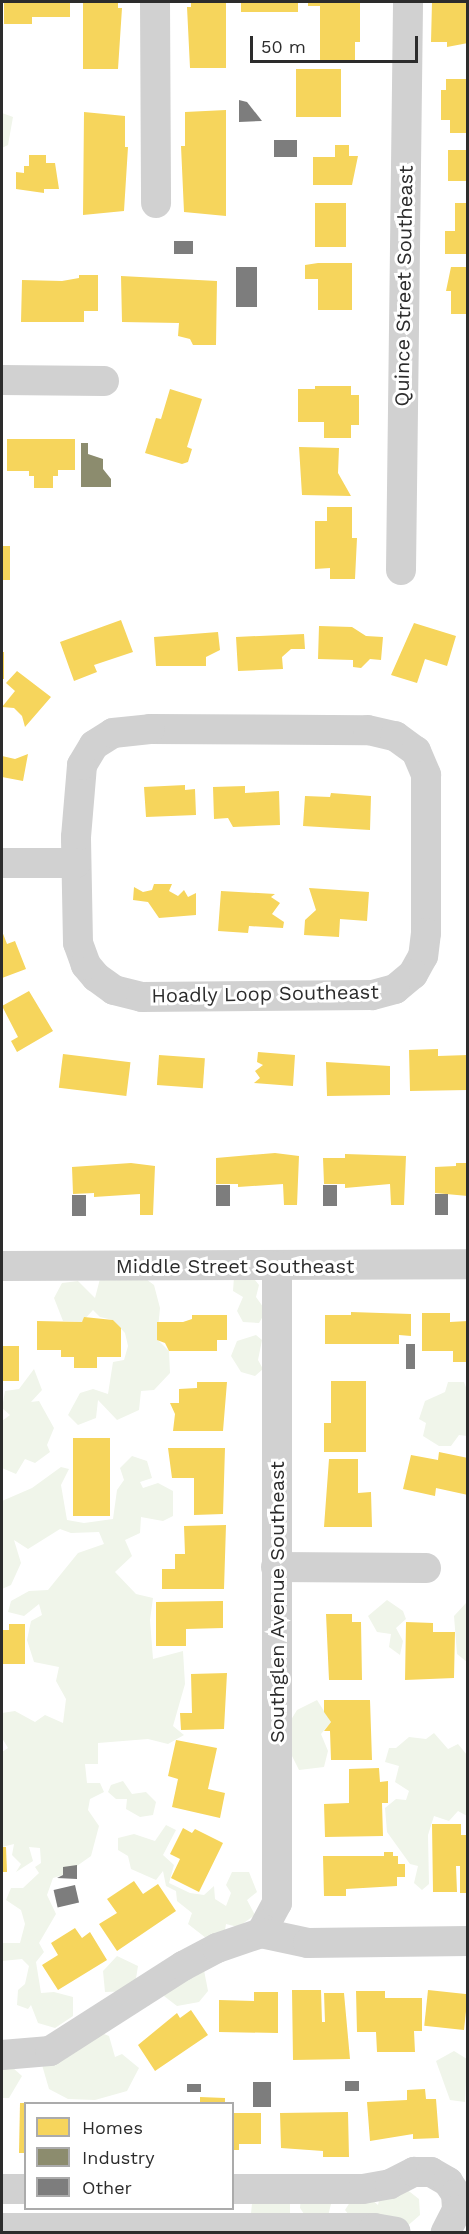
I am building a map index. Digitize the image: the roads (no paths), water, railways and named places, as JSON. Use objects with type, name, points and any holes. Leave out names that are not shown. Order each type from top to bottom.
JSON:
[{"type":"street","points":[[155,2],[156,203]]},
{"type":"street","name":"Quince Street Southeast","points":[[401,570],[408,2]]},
{"type":"street","points":[[2,380],[104,381]]},
{"type":"street","name":"Hoadly Loop Southeast","points":[[150,729],[368,730],[394,736],[416,750],[426,776],[423,956],[413,974],[395,989],[372,995],[142,997],[114,990],[86,965],[78,943],[76,863],[82,765],[94,745],[113,733],[150,729]]},
{"type":"street","points":[[2,863],[76,863]]},
{"type":"street","name":"Middle Street Southeast","points":[[2,1266],[468,1264]]},
{"type":"street","name":"Southglen Avenue Southeast","points":[[261,1933],[277,1902],[277,1266]]},
{"type":"street","points":[[276,1567],[426,1568]]},
{"type":"street","points":[[2,2055],[50,2051],[183,1966],[217,1948],[261,1933],[308,1943],[468,1941]]},
{"type":"street","points":[[234,2189],[363,2189],[390,2184],[414,2172],[431,2172],[448,2182],[456,2194],[457,2210],[446,2232]]},
{"type":"street","points":[[2,2189],[24,2189]]},
{"type":"street","points":[[2,2228],[215,2218],[374,2228],[396,2232]]}]
